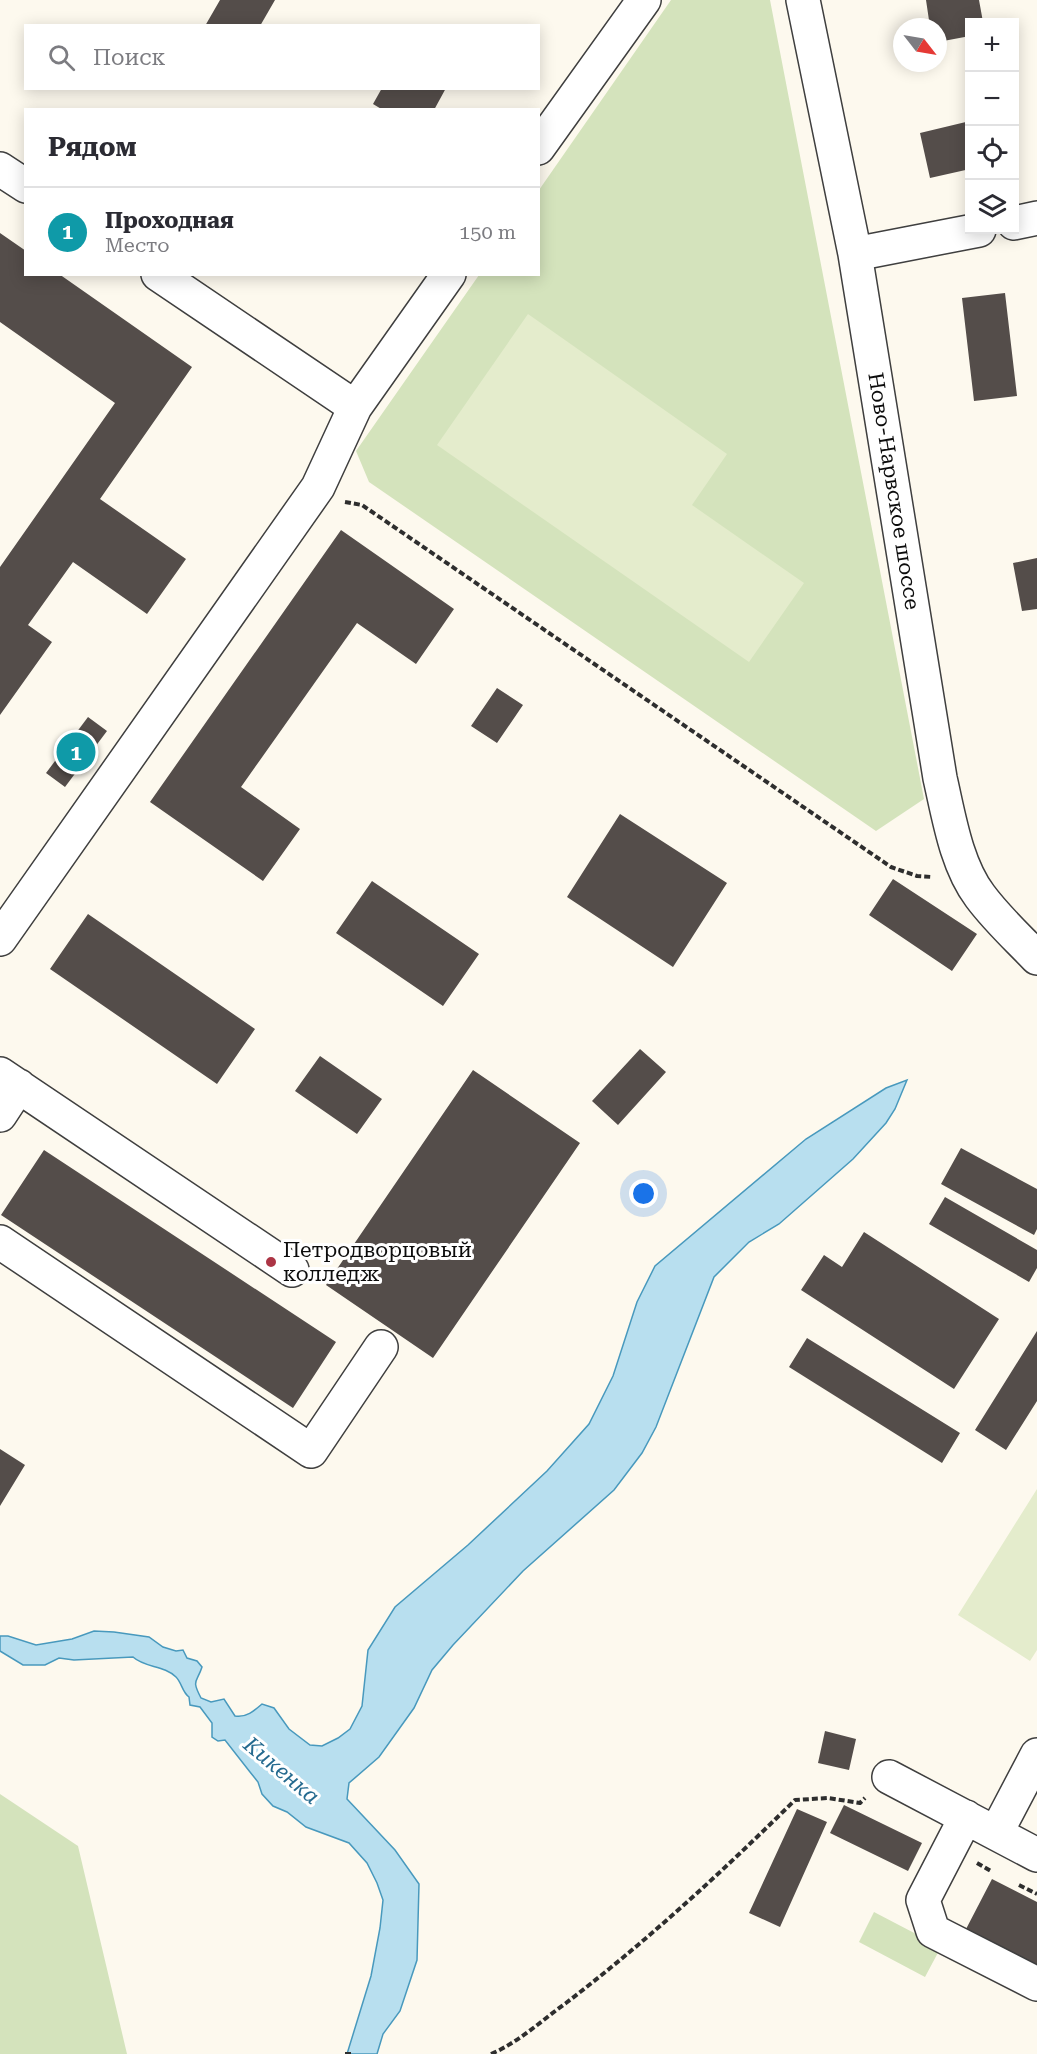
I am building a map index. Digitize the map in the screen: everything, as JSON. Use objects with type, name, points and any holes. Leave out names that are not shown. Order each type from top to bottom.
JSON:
[{"type":"street","points":[[540,145],[644,0]]},
{"type":"street","name":"Ново-Нарвское шоссе","points":[[803,0],[855,254],[940,778],[960,858],[980,896],[1037,958]]},
{"type":"street","points":[[0,169],[24,185]]},
{"type":"street","points":[[1019,222],[1037,218]]},
{"type":"street","points":[[855,254],[965,233]]},
{"type":"street","points":[[161,276],[355,407]]},
{"type":"street","points":[[0,939],[318,487],[355,407],[448,276]]},
{"type":"street","points":[[0,1115],[9,1080],[292,1270]]},
{"type":"street","points":[[0,1242],[311,1450],[381,1347]]},
{"type":"street","points":[[996,1833],[1037,1755]]},
{"type":"street","points":[[889,1777],[1037,1855]]},
{"type":"street","points":[[966,1818],[923,1900],[933,1931],[1037,1984]]},
{"type":"path","points":[[318,487],[338,501],[362,505],[891,867],[917,876],[944,878],[969,874]]},
{"type":"path","points":[[491,2054],[511,2045],[596,1980],[700,1892],[795,1800],[828,1798],[860,1803],[889,1777]]},
{"type":"green space","points":[[671,0],[770,0],[924,799],[876,831],[369,482],[356,451],[478,276],[540,276],[540,189]]},
{"type":"green space","points":[[528,314],[727,454],[692,505],[804,583],[749,662],[437,445]]},
{"type":"green space","points":[[1037,1489],[1037,1650],[1030,1661],[958,1615]]},
{"type":"green space","points":[[0,1794],[78,1846],[127,2054],[0,2054]]},
{"type":"green space","points":[[874,1912],[941,1947],[925,1977],[859,1942]]},
{"type":"water","name":"Кикенка","points":[[907,1080],[895,1109],[886,1123],[853,1159],[779,1224],[749,1242],[714,1277],[656,1427],[642,1453],[614,1490],[523,1571],[453,1645],[432,1670],[414,1708],[379,1757],[349,1783],[347,1799],[395,1850],[419,1884],[417,1960],[400,2011],[383,2034],[377,2054],[347,2054],[371,1976],[383,1900],[367,1863],[349,1843],[306,1827],[287,1812],[273,1806],[262,1794],[258,1782],[225,1740],[218,1741],[212,1737],[212,1723],[200,1707],[190,1705],[189,1697],[178,1679],[171,1673],[133,1657],[74,1660],[59,1658],[45,1665],[23,1665],[0,1651],[0,1636],[8,1636],[36,1645],[72,1639],[94,1631],[149,1637],[163,1647],[176,1651],[183,1650],[187,1658],[197,1661],[202,1667],[196,1681],[201,1698],[211,1702],[224,1699],[235,1716],[246,1715],[262,1704],[274,1708],[289,1729],[310,1745],[322,1746],[338,1738],[350,1729],[362,1706],[368,1650],[395,1607],[468,1545],[547,1471],[589,1424],[613,1376],[637,1302],[655,1266],[806,1139],[886,1088]]},
{"type":"building","points":[[220,0],[275,0],[261,24],[206,24]]},
{"type":"building","points":[[926,0],[979,0],[982,18],[965,18],[965,37],[947,40],[947,18],[929,18]]},
{"type":"building","points":[[381,90],[445,90],[435,108],[380,108],[373,104]]},
{"type":"building","points":[[965,122],[965,170],[930,178],[920,133]]},
{"type":"building","points":[[0,233],[24,250],[24,276],[62,276],[192,367],[100,499],[186,559],[147,614],[73,562],[28,625],[52,642],[0,715],[0,567],[115,403],[0,322]]},
{"type":"building","points":[[1005,293],[1017,396],[974,401],[962,298]]},
{"type":"building","points":[[341,530],[454,609],[416,664],[357,623],[241,787],[300,829],[263,881],[150,802]]},
{"type":"building","points":[[1037,558],[1037,609],[1022,611],[1013,563]]},
{"type":"building","points":[[497,688],[523,705],[497,743],[471,726]]},
{"type":"building","points":[[88,717],[107,731],[65,787],[46,773]]},
{"type":"building","points":[[620,814],[727,883],[673,967],[567,897]]},
{"type":"building","points":[[893,879],[977,934],[952,971],[869,915]]},
{"type":"building","points":[[372,881],[479,954],[443,1006],[336,933]]},
{"type":"building","points":[[88,914],[255,1029],[217,1084],[50,969]]},
{"type":"building","points":[[640,1049],[666,1072],[618,1125],[592,1101]]},
{"type":"building","points":[[320,1056],[382,1099],[357,1134],[295,1091]]},
{"type":"building","points":[[473,1070],[580,1143],[433,1358],[326,1285]]},
{"type":"building","points":[[961,1148],[1037,1189],[1037,1229],[1034,1235],[941,1184]]},
{"type":"building","points":[[44,1150],[336,1342],[293,1408],[1,1215]]},
{"type":"building","points":[[945,1197],[1037,1250],[1037,1268],[1029,1282],[929,1224]]},
{"type":"building","points":[[864,1232],[999,1319],[954,1389],[801,1290],[824,1255],[842,1267]]},
{"type":"building","points":[[1037,1331],[1037,1401],[1006,1450],[975,1430]]},
{"type":"building","points":[[807,1338],[960,1433],[942,1463],[789,1367]]},
{"type":"building","points":[[0,1449],[25,1465],[0,1506]]},
{"type":"building","points":[[825,1731],[856,1739],[849,1770],[818,1763]]},
{"type":"building","points":[[844,1805],[922,1843],[908,1871],[830,1833]]},
{"type":"building","points":[[797,1809],[827,1822],[780,1927],[749,1913]]},
{"type":"building","points":[[992,1879],[1037,1902],[1037,1968],[965,1931]]},
{"type":"place","name":"Проходная","points":[[76,752]]},
{"type":"place","name":"Петродворцовый колледж","points":[[271,1262]]}]
